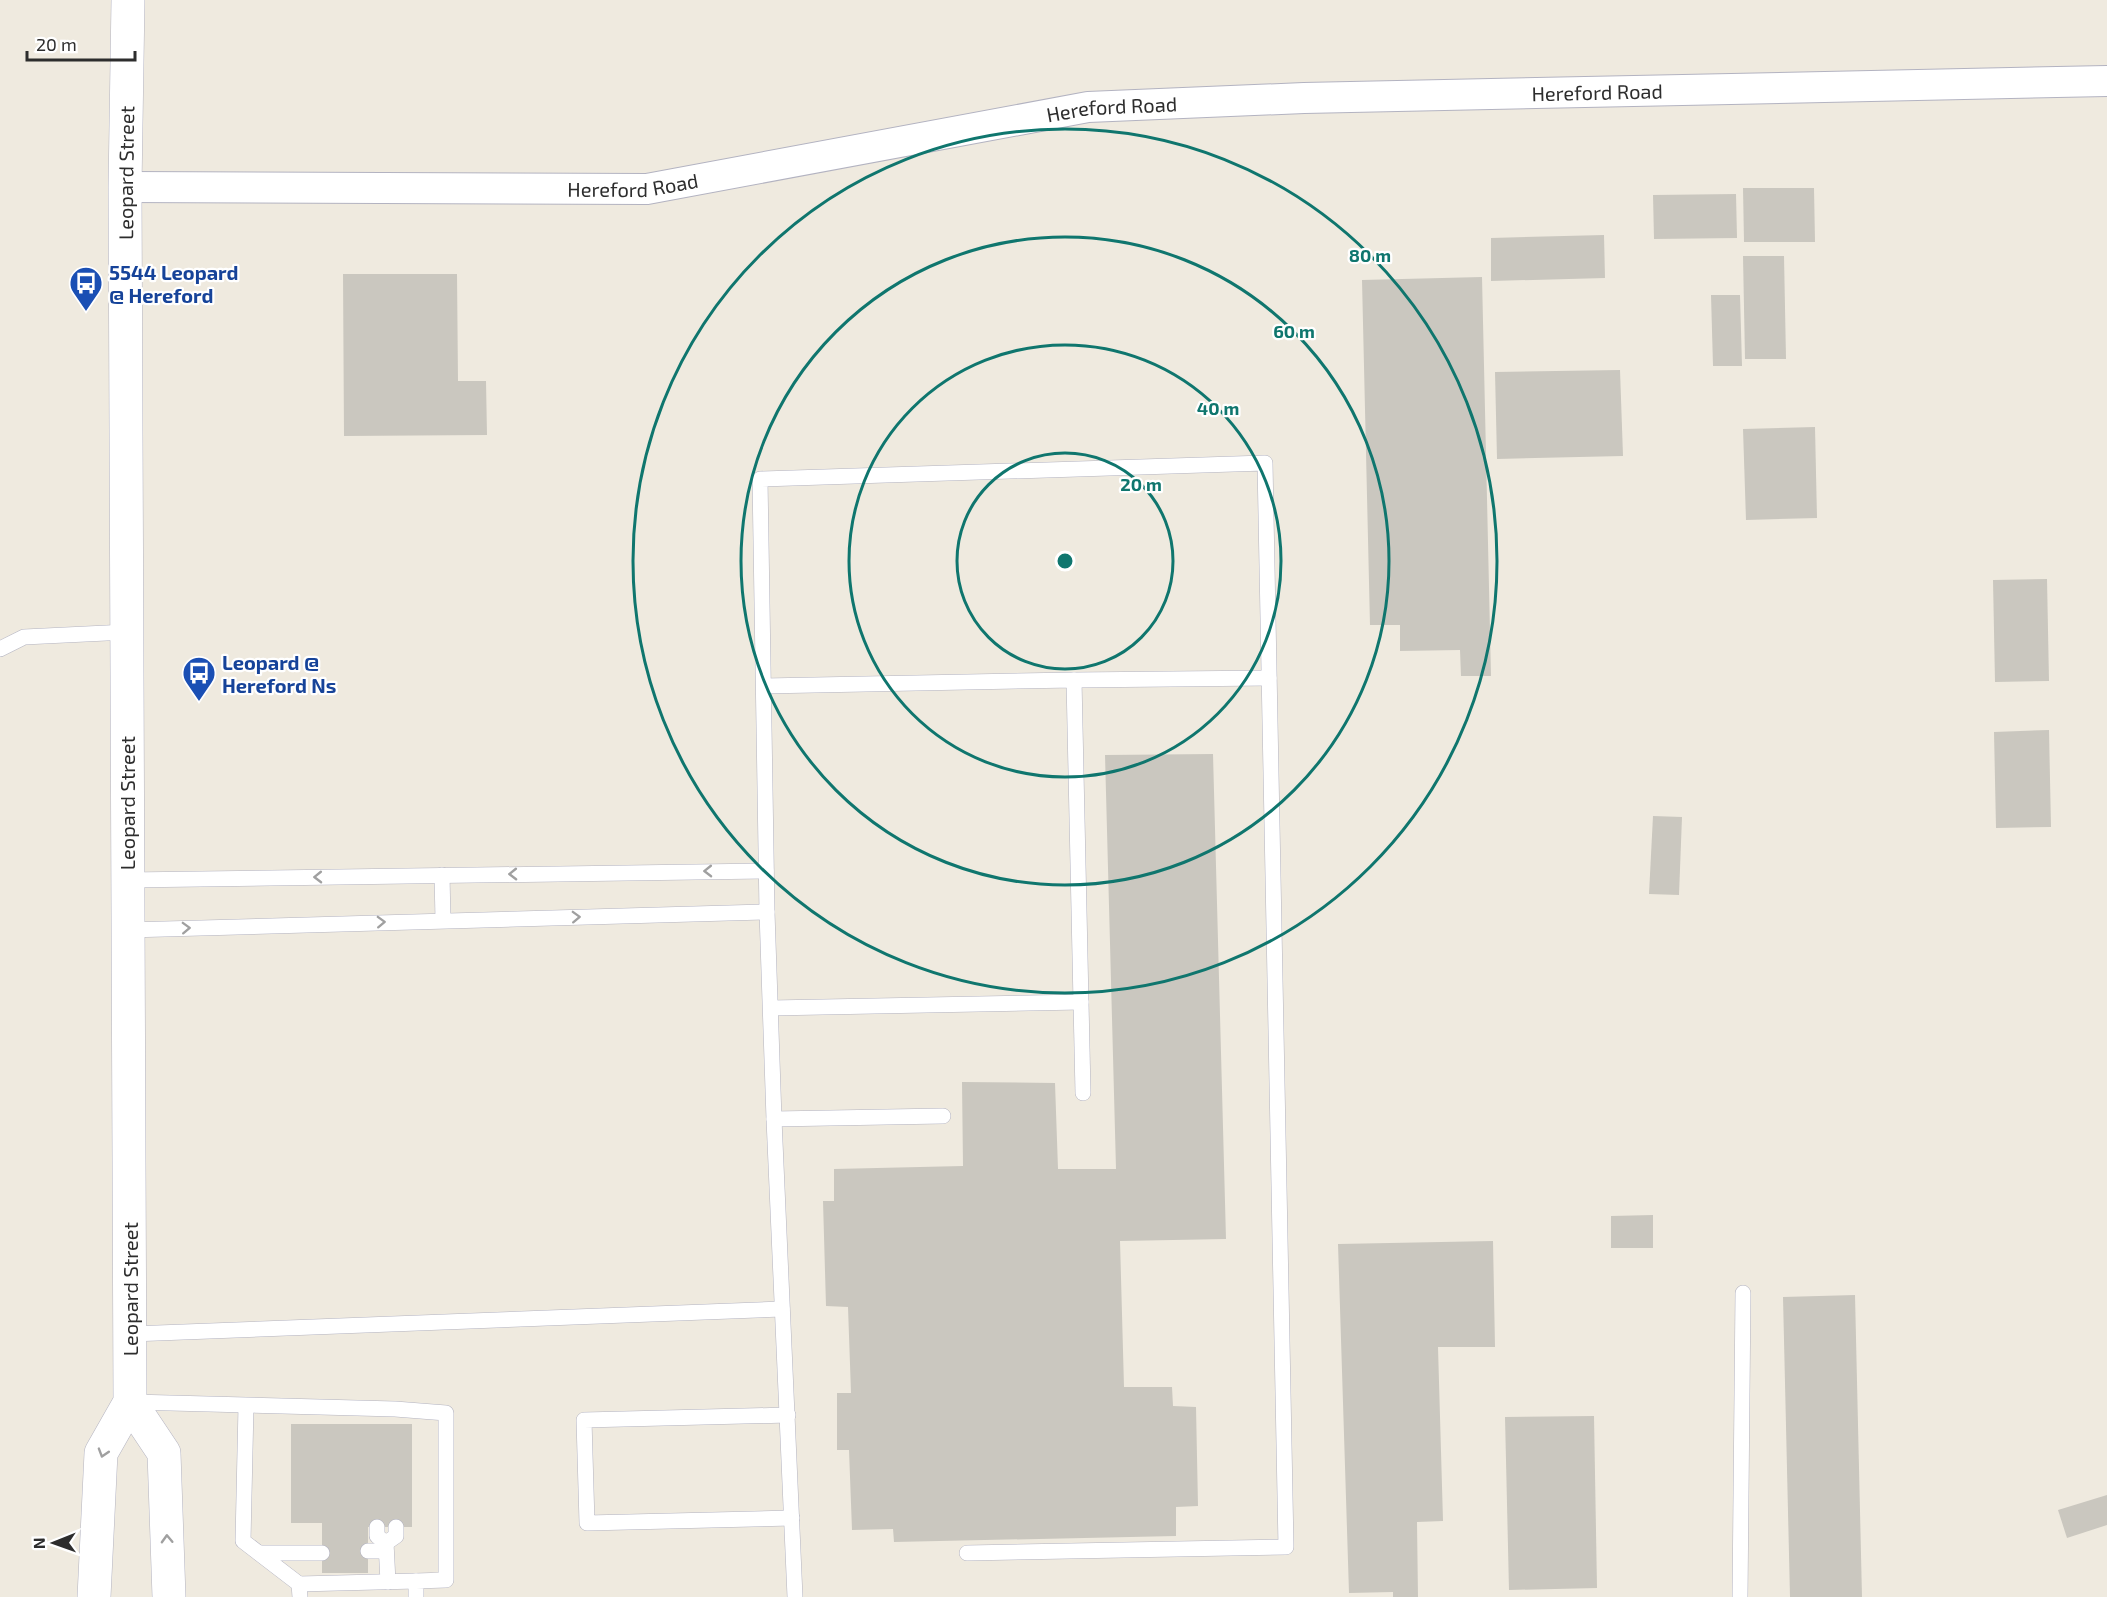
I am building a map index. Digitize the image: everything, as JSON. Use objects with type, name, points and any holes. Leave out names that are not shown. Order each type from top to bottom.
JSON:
[{"type":"main road","name":"Leopard Street","points":[[94,1597],[101,1453],[130,1402],[125,187],[128,0]]},
{"type":"main road","points":[[130,1402],[164,1453],[169,1597]]},
{"type":"street","name":"Hereford Road","points":[[125,187],[647,189],[1088,107],[1304,98],[2107,81]]},
{"type":"lane","points":[[795,1597],[767,912],[760,479],[1265,463],[1286,1546],[967,1553]]},
{"type":"lane","points":[[0,650],[24,637],[127,632]]},
{"type":"lane","points":[[764,686],[1269,678]]},
{"type":"lane","points":[[1074,680],[1083,1093]]},
{"type":"lane","points":[[128,880],[766,871]]},
{"type":"lane","points":[[442,875],[443,920]]},
{"type":"lane","points":[[128,930],[767,912]]},
{"type":"lane","points":[[771,1008],[1081,1002]]},
{"type":"lane","points":[[774,1119],[943,1116]]},
{"type":"lane","points":[[1740,1597],[1743,1293]]},
{"type":"lane","points":[[131,1334],[782,1309]]},
{"type":"lane","points":[[130,1402],[246,1406],[375,1417],[446,1413],[446,1580],[416,1589],[388,1582],[299,1591],[243,1541],[246,1406]]},
{"type":"lane","points":[[788,1415],[584,1420],[587,1522],[792,1518]]},
{"type":"lane","points":[[377,1527],[377,1536],[386,1547],[388,1582]]},
{"type":"lane","points":[[368,1551],[386,1547],[396,1536],[396,1527]]},
{"type":"lane","points":[[259,1553],[322,1553]]},
{"type":"building","points":[[1743,188],[1814,188],[1815,242],[1744,242]]},
{"type":"building","points":[[1736,194],[1737,238],[1654,239],[1653,195]]},
{"type":"building","points":[[1604,235],[1605,278],[1491,281],[1491,238]]},
{"type":"building","points":[[1743,256],[1784,256],[1786,359],[1745,359]]},
{"type":"building","points":[[343,274],[457,274],[458,381],[486,381],[487,435],[344,436]]},
{"type":"building","points":[[1482,277],[1491,676],[1461,676],[1460,650],[1400,651],[1400,625],[1370,625],[1362,280]]},
{"type":"building","points":[[1711,295],[1740,295],[1742,366],[1713,366]]},
{"type":"building","points":[[1620,370],[1623,456],[1497,459],[1495,372]]},
{"type":"building","points":[[1815,427],[1817,518],[1746,520],[1743,429]]},
{"type":"building","points":[[2047,579],[2049,681],[1995,682],[1993,580]]},
{"type":"building","points":[[2049,730],[2051,827],[1996,828],[1994,732]]},
{"type":"building","points":[[1213,754],[1226,1239],[1120,1241],[1124,1387],[1172,1387],[1173,1406],[1196,1407],[1198,1506],[1176,1507],[1176,1536],[894,1542],[893,1529],[852,1530],[849,1450],[837,1450],[837,1393],[851,1393],[848,1307],[826,1306],[823,1201],[834,1201],[834,1169],[963,1166],[962,1082],[1055,1083],[1058,1169],[1116,1169],[1105,755]]},
{"type":"building","points":[[1653,816],[1682,817],[1679,895],[1649,894]]},
{"type":"building","points":[[1653,1215],[1653,1248],[1611,1248],[1611,1216]]},
{"type":"building","points":[[1493,1241],[1495,1347],[1438,1347],[1443,1521],[1417,1522],[1418,1597],[1393,1597],[1393,1592],[1349,1593],[1338,1244]]},
{"type":"building","points":[[1855,1295],[1862,1597],[1790,1597],[1783,1297]]},
{"type":"building","points":[[1594,1416],[1597,1588],[1509,1590],[1505,1417]]},
{"type":"building","points":[[291,1424],[412,1424],[412,1527],[368,1527],[368,1573],[322,1573],[322,1523],[291,1523]]},
{"type":"building","points":[[2107,1495],[2107,1525],[2067,1538],[2058,1510]]},
{"type":"place","name":"5544 Leopard @ Hereford","points":[[86,312]]},
{"type":"place","name":"Leopard @ Hereford Ns","points":[[199,702]]}]
